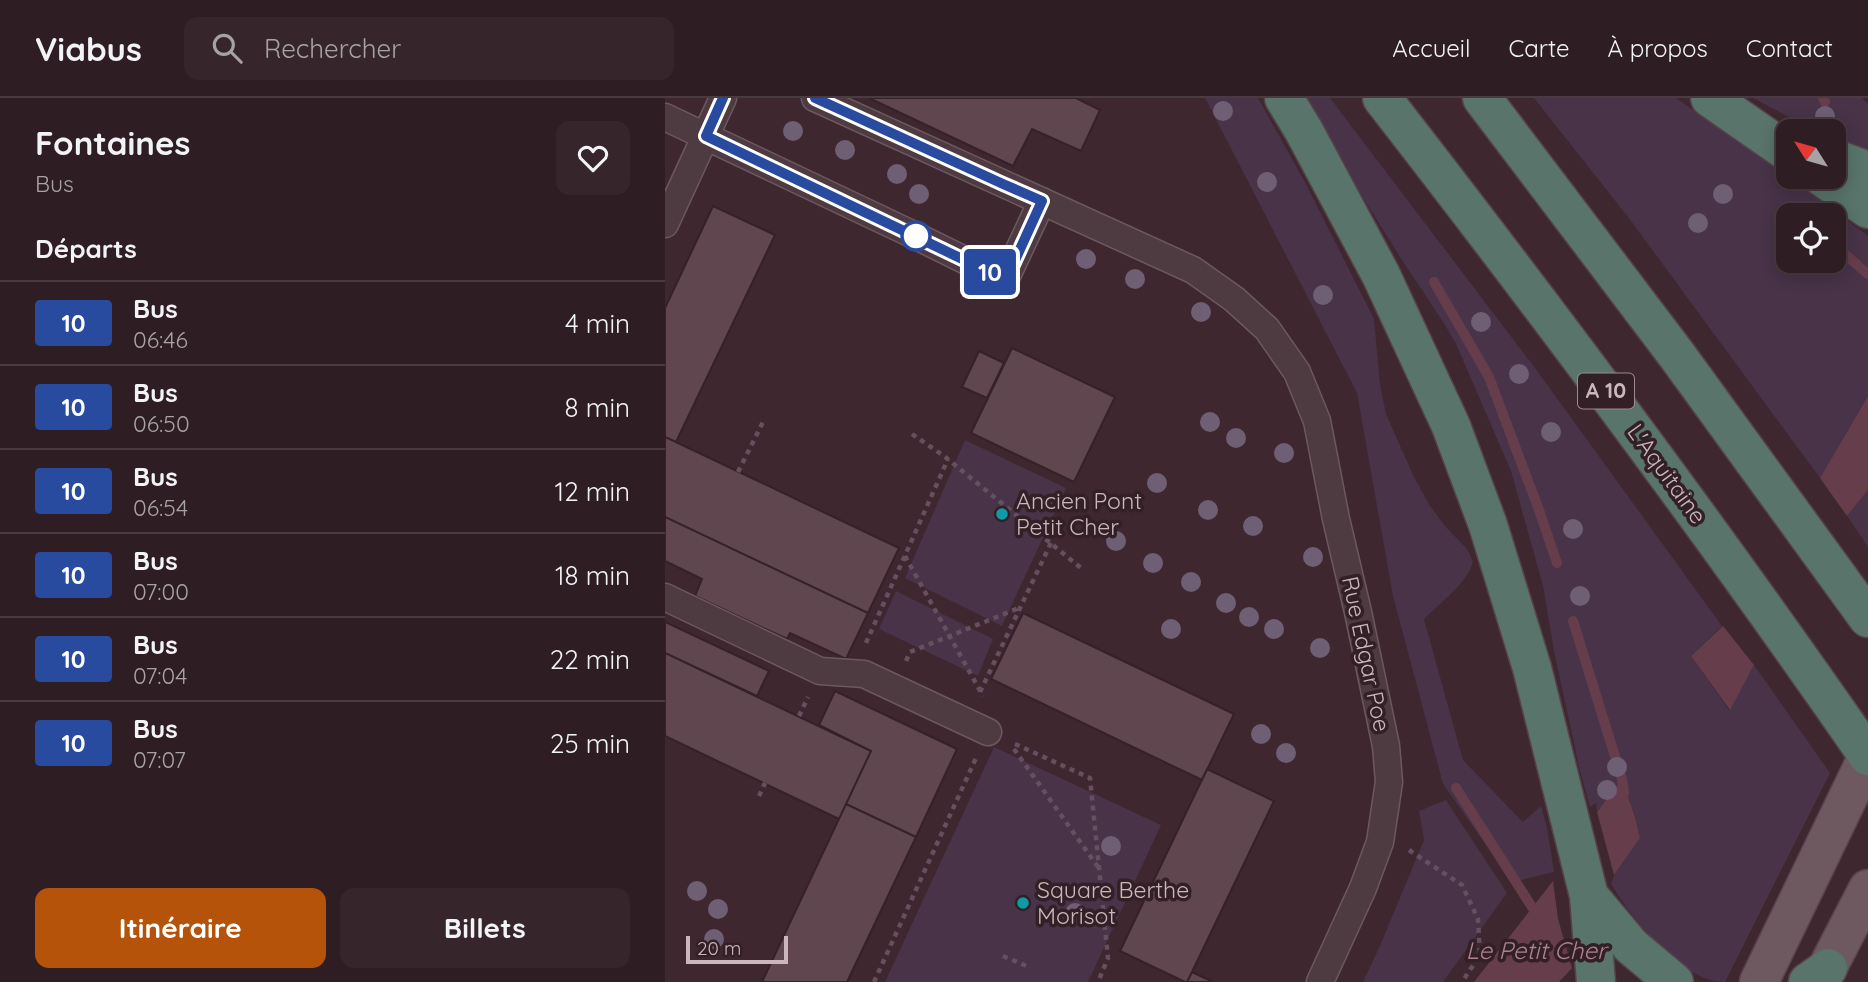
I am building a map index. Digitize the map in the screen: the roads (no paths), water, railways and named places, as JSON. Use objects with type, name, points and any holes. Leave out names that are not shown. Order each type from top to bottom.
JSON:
[{"type":"highway","points":[[1284,98],[1381,275],[1455,439],[1488,525],[1532,668],[1589,896],[1596,982]]},
{"type":"highway","name":"L'Aquitaine","points":[[1382,98],[1613,401],[1868,756]]},
{"type":"highway","points":[[1482,98],[1652,322],[1865,614]]},
{"type":"highway","points":[[1710,98],[1776,144]]},
{"type":"highway","points":[[1747,124],[1776,135]]},
{"type":"highway","points":[[1846,163],[1868,171]]},
{"type":"highway","points":[[1839,189],[1868,209]]},
{"type":"highway","points":[[1589,896],[1631,946],[1674,982]]},
{"type":"main road","points":[[1759,982],[1868,756]]},
{"type":"main road","points":[[1819,977],[1868,889]]},
{"type":"street","points":[[665,225],[723,98]]},
{"type":"street","name":"Rue Edgar Poe","points":[[815,98],[1193,270],[1234,299],[1267,328],[1297,372],[1317,421],[1386,746],[1389,782],[1382,832],[1363,888],[1320,982]]},
{"type":"street","points":[[665,117],[1006,280],[1042,201]]},
{"type":"street","points":[[665,597],[820,671],[864,674],[988,732]]},
{"type":"water","points":[[1868,396],[1868,490],[1847,516],[1820,478]]},
{"type":"water","points":[[1723,626],[1754,665],[1730,710],[1691,656]]},
{"type":"water","points":[[1622,779],[1640,838],[1614,875],[1597,812]]},
{"type":"water","name":"Le Petit Cher","points":[[1553,881],[1558,919],[1572,968],[1559,982],[1474,982]]},
{"type":"waterway","points":[[1823,98],[1825,102]]},
{"type":"waterway","points":[[1846,256],[1868,274]]},
{"type":"waterway","points":[[1434,282],[1489,377],[1557,563]]},
{"type":"waterway","points":[[1573,621],[1624,793]]},
{"type":"waterway","points":[[1456,788],[1539,918]]},
{"type":"place","name":"Ancien Pont Petit Cher","points":[[1002,514]]},
{"type":"place","name":"Square Berthe Morisot","points":[[1023,903]]}]
